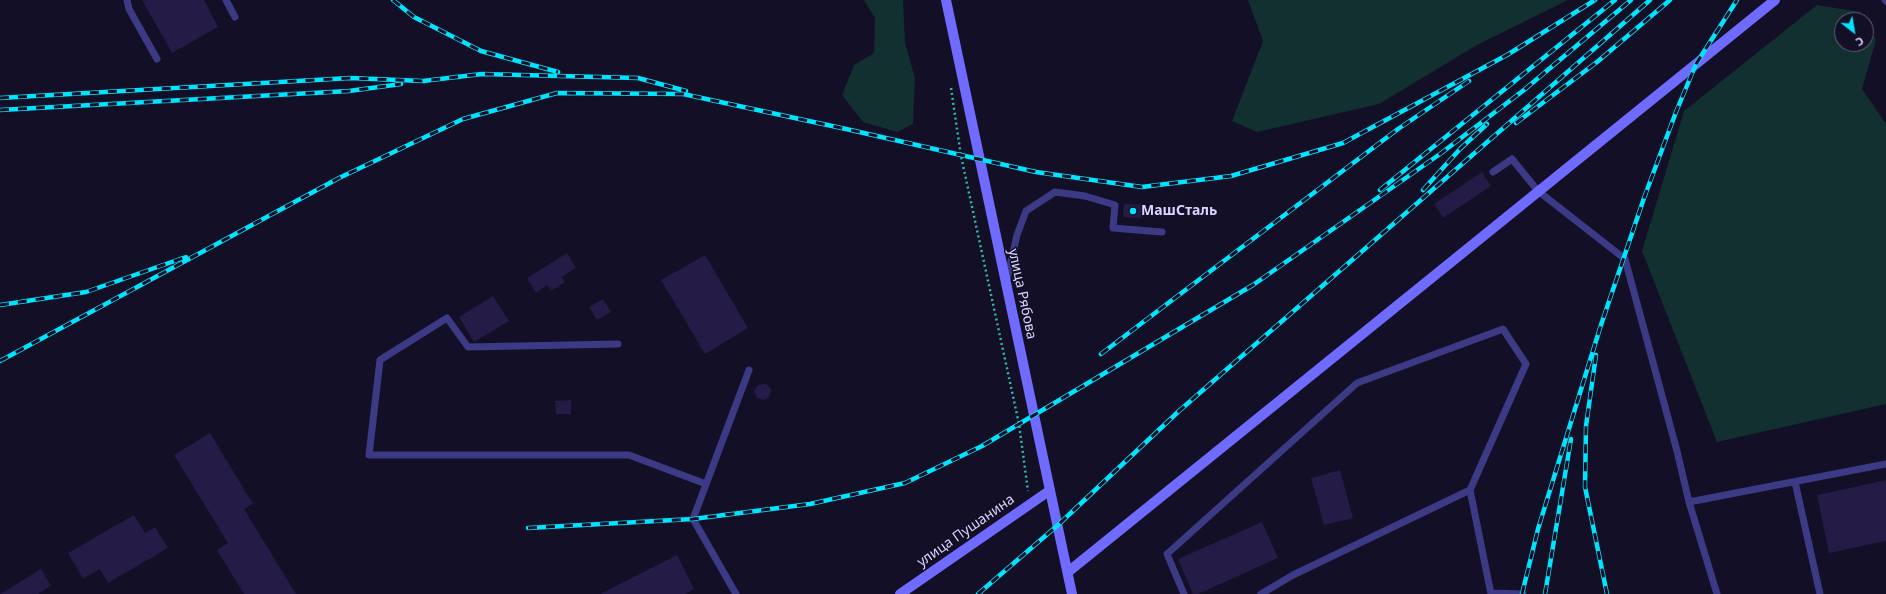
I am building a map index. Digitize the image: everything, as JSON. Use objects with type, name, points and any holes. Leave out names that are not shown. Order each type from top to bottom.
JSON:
[{"type":"street","name":"улица Рябова","points":[[946,0],[1072,594]]},
{"type":"street","points":[[1068,572],[1774,0]]},
{"type":"street","name":"улица Пушанина","points":[[900,594],[1049,490]]},
{"type":"lane","points":[[128,0],[129,9],[157,59]]},
{"type":"lane","points":[[226,0],[235,17]]},
{"type":"lane","points":[[1493,172],[1512,159],[1538,191],[1625,259],[1678,451],[1689,502],[1717,594]]},
{"type":"lane","points":[[1006,283],[1017,235],[1026,211],[1055,192],[1085,196],[1115,205],[1114,228],[1162,232]]},
{"type":"lane","points":[[618,344],[468,347],[446,318],[380,360],[369,454],[629,455],[706,484]]},
{"type":"lane","points":[[1184,594],[1166,554],[1357,383],[1503,329],[1526,364],[1470,490],[1492,593],[1523,594]]},
{"type":"lane","points":[[736,594],[693,519],[749,370]]},
{"type":"lane","points":[[1689,502],[1886,464]]},
{"type":"lane","points":[[1795,482],[1820,594]]},
{"type":"lane","points":[[1261,594],[1293,575],[1470,490]]},
{"type":"path","points":[[950,83],[961,156],[1019,424],[1030,504]]},
{"type":"green space","points":[[864,0],[903,0],[905,43],[915,78],[913,124],[897,132],[863,122],[842,95],[854,65],[874,53],[875,18]]},
{"type":"green space","points":[[1248,0],[1568,0],[1477,45],[1379,104],[1257,132],[1232,121],[1263,41]]},
{"type":"green space","points":[[1817,5],[1861,12],[1834,12],[1834,52],[1873,52],[1862,89],[1886,124],[1886,404],[1717,442],[1642,251],[1684,111]]},
{"type":"green space","points":[[1874,36],[1876,40],[1874,47]]},
{"type":"building","points":[[142,0],[204,0],[218,27],[172,53]]},
{"type":"building","points":[[1482,172],[1491,186],[1443,218],[1434,204]]},
{"type":"building","name":"МашСталь","points":[[1124,204],[1143,205],[1142,218],[1123,217]]},
{"type":"building","points":[[567,253],[576,268],[562,277],[565,282],[551,291],[547,285],[536,293],[527,278]]},
{"type":"building","points":[[705,255],[748,328],[705,354],[661,280]]},
{"type":"building","points":[[493,296],[509,321],[474,342],[459,317]]},
{"type":"building","points":[[603,299],[611,312],[597,320],[589,307]]},
{"type":"building","points":[[766,384],[771,389],[770,396],[764,400],[757,398],[754,391],[758,385]]},
{"type":"building","points":[[571,400],[571,414],[556,414],[555,401]]},
{"type":"building","points":[[210,433],[253,504],[244,509],[296,594],[244,594],[217,550],[228,543],[174,455]]},
{"type":"building","points":[[1340,470],[1353,518],[1324,525],[1311,478]]},
{"type":"building","points":[[1886,480],[1886,541],[1829,553],[1817,495]]},
{"type":"building","points":[[134,515],[145,533],[155,527],[168,548],[108,583],[100,569],[83,579],[68,553]]},
{"type":"building","points":[[1262,522],[1278,558],[1198,594],[1193,594],[1178,559]]},
{"type":"building","points":[[677,555],[694,589],[685,594],[600,594]]},
{"type":"building","points":[[41,569],[51,586],[38,594],[0,594]]},
{"type":"railway","points":[[393,0],[414,17],[481,51],[558,72]]},
{"type":"railway","points":[[0,361],[339,178],[463,119],[557,93],[683,94],[1036,172],[1142,187],[1231,176],[1343,143],[1507,55],[1595,0]]},
{"type":"railway","points":[[1380,190],[1615,0]]},
{"type":"railway","points":[[528,528],[693,519],[810,504],[905,483],[982,446],[1253,285],[1440,154],[1524,90],[1631,0]]},
{"type":"railway","points":[[978,594],[1058,525],[1179,411],[1650,0]]},
{"type":"railway","points":[[1516,123],[1597,62],[1670,0]]},
{"type":"railway","points":[[1522,594],[1538,529],[1600,328],[1644,198],[1676,112],[1696,64],[1737,0]]},
{"type":"railway","points":[[0,98],[350,78],[423,81],[482,74],[638,78],[686,91]]},
{"type":"railway","points":[[1101,354],[1398,129],[1469,81]]},
{"type":"railway","points":[[0,110],[349,91],[401,84]]},
{"type":"railway","points":[[1423,190],[1460,149],[1487,124]]},
{"type":"railway","points":[[0,305],[86,292],[186,257]]},
{"type":"railway","points":[[1596,355],[1586,426],[1585,487],[1607,594]]},
{"type":"railway","points":[[1545,594],[1571,439]]},
{"type":"place","name":"МашСталь","points":[[1133,211]]}]
